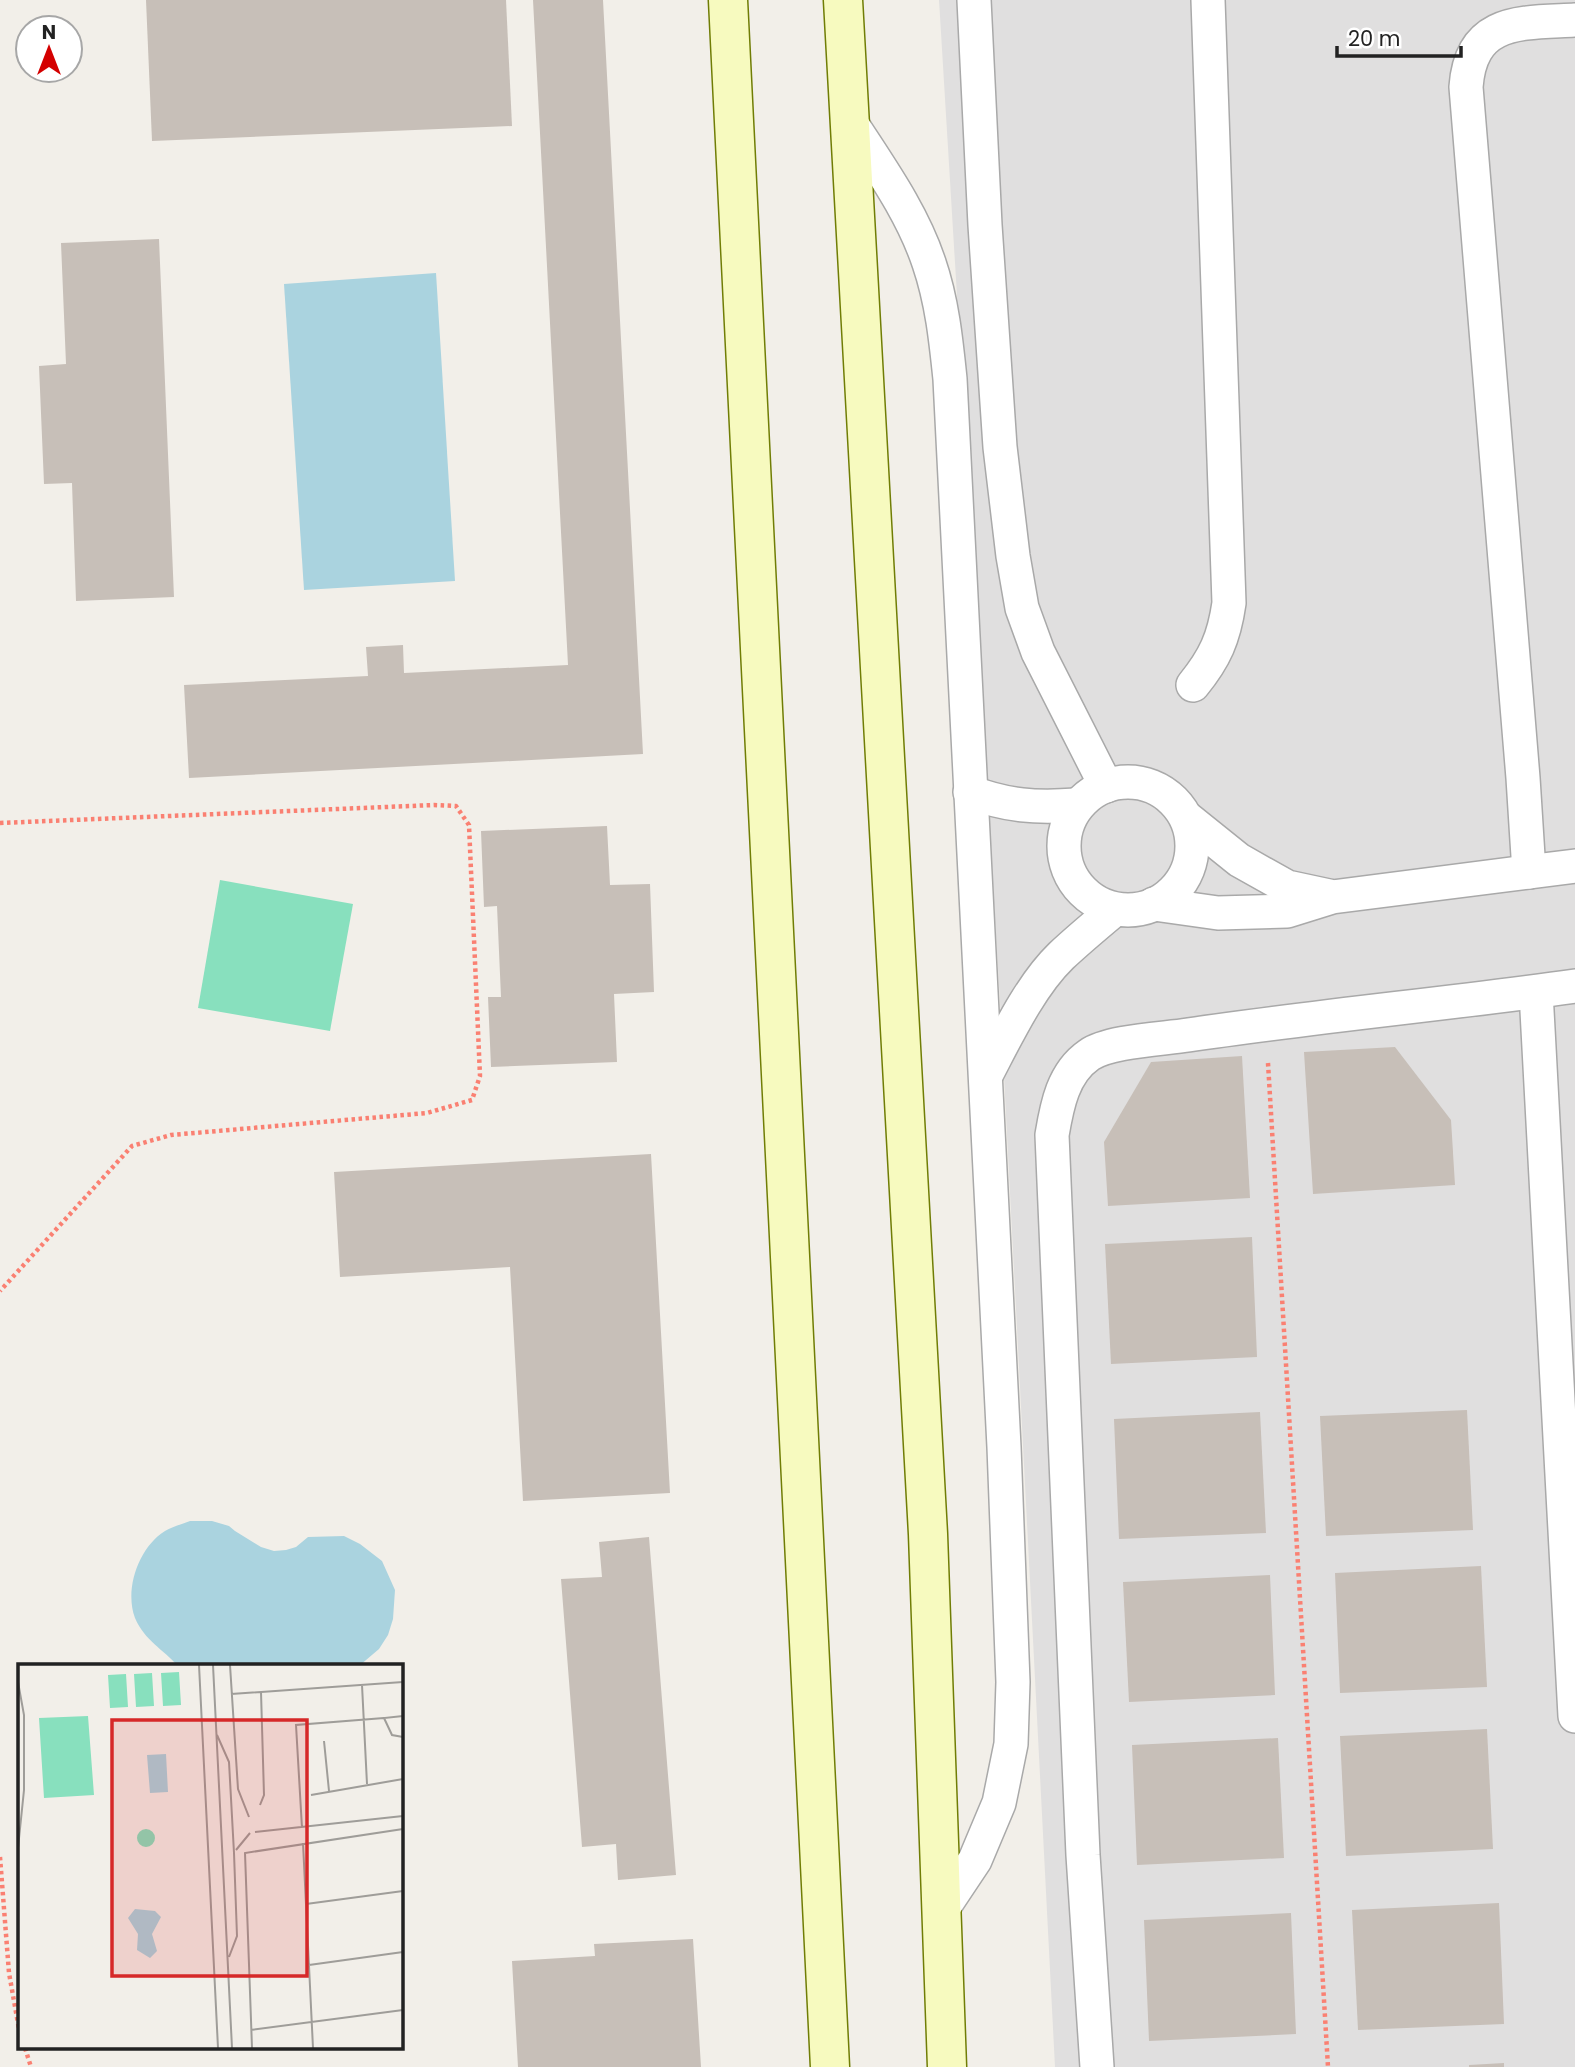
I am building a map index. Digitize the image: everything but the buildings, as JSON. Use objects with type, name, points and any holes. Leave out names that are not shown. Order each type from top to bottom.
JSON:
[{"type":"main road","points":[[728,0],[830,2067]]},
{"type":"main road","points":[[843,0],[927,1520],[947,2067]]},
{"type":"street","points":[[974,0],[1000,447],[1021,608],[1038,652],[1106,786]]},
{"type":"street","points":[[1193,685],[1208,667],[1219,647],[1226,626],[1229,603],[1208,0]]},
{"type":"street","points":[[1529,872],[1466,87],[1468,70],[1474,55],[1483,41],[1494,32],[1508,25],[1575,20]]},
{"type":"street","points":[[850,123],[895,190],[915,228],[929,263],[942,313],[950,379],[986,1075],[1013,1682],[1011,1744],[999,1803],[985,1837],[975,1860],[941,1911]]},
{"type":"street","points":[[1188,818],[1192,845],[1186,874],[1173,892],[1154,904],[1133,910],[1114,910],[1087,896],[1070,874],[1063,847],[1069,821],[1076,806],[1106,786],[1133,782],[1158,790],[1239,860],[1287,887],[1332,897]]},
{"type":"street","points":[[970,792],[1021,806],[1076,806]]},
{"type":"street","points":[[1154,904],[1218,913],[1287,911],[1332,897],[1575,866]]},
{"type":"street","points":[[986,1075],[1038,984],[1059,957],[1114,910]]},
{"type":"street","points":[[1097,2067],[1083,1855],[1052,1135],[1057,1107],[1072,1070],[1091,1054],[1116,1045],[1266,1023],[1575,986]]},
{"type":"street","points":[[1536,992],[1569,1485],[1575,1716]]},
{"type":"path","points":[[0,823],[456,806],[469,825],[481,1076],[472,1100],[427,1113],[171,1135],[132,1146],[0,1291]]},
{"type":"path","points":[[1266,1023],[1328,2067]]},
{"type":"path","points":[[0,1857],[9,1973],[18,2023]]},
{"type":"path","points":[[26,2050],[31,2067]]},
{"type":"shaded area","points":[[939,0],[1575,0],[1575,2067],[1055,2067],[1001,1018]]},
{"type":"green space","points":[[220,880],[353,904],[330,1031],[198,1008]]},
{"type":"water","points":[[436,273],[455,581],[304,590],[284,284]]},
{"type":"water","points":[[190,1521],[212,1521],[229,1526],[261,1547],[274,1551],[296,1547],[308,1537],[344,1536],[360,1544],[382,1561],[395,1590],[393,1619],[388,1635],[379,1649],[361,1664],[176,1664],[139,1626],[132,1607],[131,1594],[136,1570],[148,1547],[165,1531]]}]
